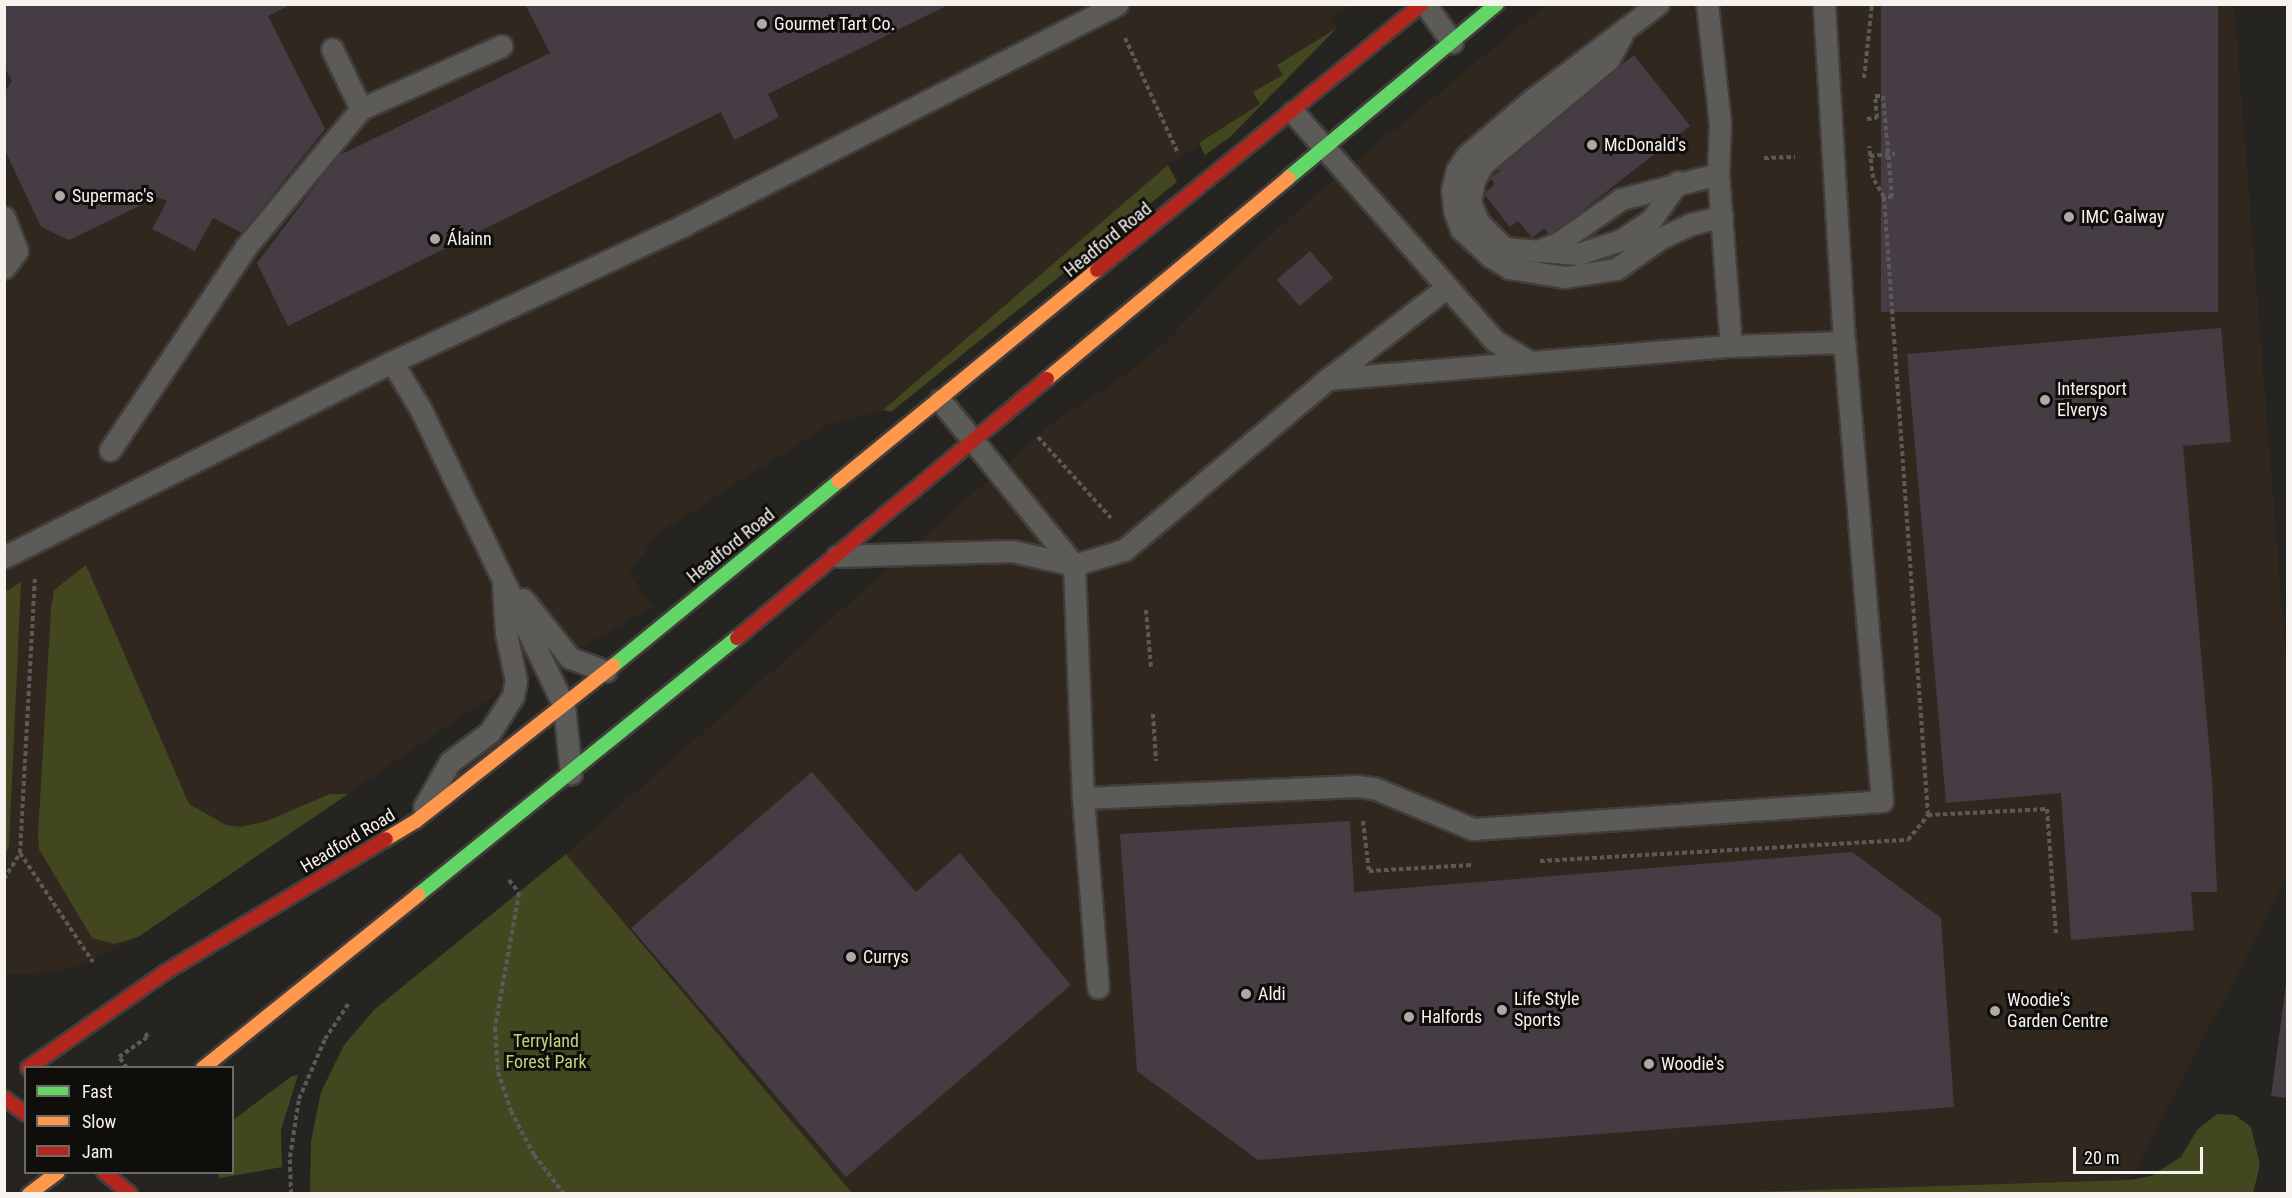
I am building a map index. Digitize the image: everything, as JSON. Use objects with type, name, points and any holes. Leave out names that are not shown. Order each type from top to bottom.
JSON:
[{"type":"main road","name":"Headford Road","points":[[30,1066],[164,973],[416,821],[564,706],[1424,4]]},
{"type":"main road","points":[[206,1066],[572,774],[837,556],[972,440],[1497,4]]},
{"type":"main road","points":[[4,1098],[24,1113]]},
{"type":"main road","points":[[29,1194],[57,1174]]},
{"type":"main road","points":[[105,1174],[130,1194]]},
{"type":"lane","points":[[4,558],[392,362],[684,225],[1117,4]]},
{"type":"lane","points":[[1424,4],[1452,42]]},
{"type":"lane","points":[[1658,4],[1622,35],[1597,48],[1467,155],[1457,170],[1452,190],[1461,229],[1474,244],[1509,268],[1565,277],[1617,269],[1661,238],[1691,224],[1722,216]]},
{"type":"lane","points":[[1707,4],[1720,124],[1718,174],[1731,346]]},
{"type":"lane","points":[[1083,798],[1357,786],[1374,788],[1473,829],[1882,801],[1844,342],[1824,4]]},
{"type":"lane","points":[[1622,35],[1608,60],[1484,164],[1474,180],[1470,202],[1479,223],[1504,248],[1578,254],[1621,240],[1651,220],[1678,182]]},
{"type":"lane","points":[[110,450],[245,248],[361,109],[501,46]]},
{"type":"lane","points":[[332,49],[361,109]]},
{"type":"lane","points":[[1293,112],[1495,341],[1530,362]]},
{"type":"lane","points":[[1535,252],[1558,243],[1621,199],[1678,182],[1718,174]]},
{"type":"lane","points":[[4,217],[17,251],[4,268]]},
{"type":"lane","points":[[837,556],[1012,551],[1074,565],[1124,550],[1328,379],[1447,287]]},
{"type":"lane","points":[[1328,379],[1731,346],[1844,342]]},
{"type":"lane","points":[[392,362],[420,408],[502,573],[564,706],[572,774]]},
{"type":"lane","points":[[939,400],[1074,565],[1083,798],[1098,987]]},
{"type":"lane","points":[[502,573],[570,658],[606,671]]},
{"type":"lane","points":[[416,821],[450,762],[490,732],[513,696],[516,681],[506,633],[502,573]]},
{"type":"path","points":[[1864,84],[1872,4]]},
{"type":"path","points":[[1123,33],[1196,192]]},
{"type":"path","points":[[1867,119],[1877,118],[1875,96],[1883,96],[1892,197],[1884,197]]},
{"type":"path","points":[[1866,107],[1868,128]]},
{"type":"path","points":[[1533,861],[1908,840],[1928,815],[1884,197],[1873,178],[1868,138]]},
{"type":"path","points":[[1870,156],[1895,154]]},
{"type":"path","points":[[1764,158],[1795,157]]},
{"type":"path","points":[[1012,407],[1115,522]]},
{"type":"path","points":[[4,879],[20,854],[38,541]]},
{"type":"path","points":[[1146,610],[1151,667]]},
{"type":"path","points":[[1154,714],[1156,774]]},
{"type":"path","points":[[1928,815],[2047,808],[2056,936]]},
{"type":"path","points":[[1363,814],[1368,871],[1474,865]]},
{"type":"path","points":[[20,854],[93,962]]},
{"type":"path","points":[[509,880],[519,893],[495,1028],[498,1072],[511,1111],[534,1155],[564,1194]]},
{"type":"path","points":[[291,1194],[290,1157],[299,1099],[325,1039],[352,999]]},
{"type":"shaded area","points":[[5,5],[1353,5],[1331,16],[1337,28],[1277,65],[1283,75],[1261,104],[1168,165],[883,410],[831,423],[658,533],[629,574],[653,607],[470,710],[138,937],[79,966],[55,972],[5,975]]},
{"type":"shaded area","points":[[1546,5],[2234,5],[2287,672],[2287,877],[2130,1180],[1722,1194],[852,1193],[566,854],[1061,416],[1108,388],[1163,345],[1240,264],[1313,197]]},
{"type":"green space","points":[[1337,28],[1230,137],[1205,155],[1199,143],[1260,104],[1253,92],[1283,75],[1277,65]]},
{"type":"green space","points":[[1168,165],[1177,182],[891,412],[883,410]]},
{"type":"green space","points":[[86,565],[189,804],[226,825],[241,827],[267,821],[330,794],[348,794],[138,937],[114,944],[92,938],[39,849],[38,836],[54,590]]},
{"type":"green space","points":[[21,582],[9,846],[5,855],[5,592]]},
{"type":"green space","name":"Terryland Forest Park","points":[[566,854],[852,1193],[310,1193],[311,1141],[321,1092],[344,1045],[375,1009]]},
{"type":"green space","points":[[298,1075],[281,1130],[282,1167],[220,1178],[218,1174],[234,1174],[234,1119],[292,1076]]},
{"type":"green space","points":[[2217,1114],[2235,1115],[2251,1127],[2260,1165],[2253,1193],[1722,1193],[2130,1180],[2151,1176],[2181,1157],[2197,1130]]},
{"type":"building","points":[[4,4],[292,4],[268,16],[325,129],[242,233],[213,218],[195,251],[152,229],[167,201],[158,197],[69,240],[41,227],[4,148],[4,93],[12,81],[4,66]]},
{"type":"building","points":[[525,4],[950,4],[768,94],[779,117],[734,140],[721,112],[288,326],[257,263],[338,156],[550,53]]},
{"type":"building","name":"IMC Galway","points":[[1881,5],[2218,5],[2218,312],[1881,312]]},
{"type":"building","name":"McDonald's","points":[[1634,55],[1690,126],[1550,236],[1544,228],[1532,238],[1518,221],[1510,227],[1484,194],[1495,184],[1490,178],[1500,171],[1495,165]]},
{"type":"building","points":[[1310,251],[1333,277],[1300,306],[1277,280]]},
{"type":"building","points":[[2221,328],[2231,442],[2183,446],[2212,780],[2217,892],[2191,892],[2194,930],[2071,940],[2061,793],[1946,803],[1907,354]]},
{"type":"building","name":"Currys","points":[[812,772],[916,892],[960,853],[1071,985],[846,1177],[631,928]]},
{"type":"building","points":[[1350,821],[1354,892],[1852,852],[1941,918],[1954,1107],[1258,1160],[1137,1071],[1120,834]]},
{"type":"building","points":[[2286,984],[2288,984],[2288,1098],[2271,1096]]},
{"type":"traffic: fast","points":[[1288,178],[1497,4]]},
{"type":"traffic: fast","points":[[613,666],[839,481]]},
{"type":"traffic: fast","points":[[418,895],[737,638]]},
{"type":"traffic: slow","points":[[1047,379],[1288,178]]},
{"type":"traffic: slow","points":[[839,481],[1097,270]]},
{"type":"traffic: slow","points":[[386,839],[416,821],[613,666]]},
{"type":"traffic: slow","points":[[205,1066],[418,895]]},
{"type":"traffic: slow","points":[[29,1194],[55,1174]]},
{"type":"traffic: jam","points":[[1097,270],[1422,4]]},
{"type":"traffic: jam","points":[[737,638],[1047,379]]},
{"type":"traffic: jam","points":[[31,1066],[164,973],[386,839]]},
{"type":"traffic: jam","points":[[4,1098],[24,1113]]},
{"type":"traffic: jam","points":[[106,1174],[130,1194]]},
{"type":"place","name":"Gourmet Tart Co.","points":[[762,24]]},
{"type":"place","name":"McDonald's","points":[[1592,145]]},
{"type":"place","name":"Supermac's","points":[[60,196]]},
{"type":"place","name":"IMC Galway","points":[[2069,217]]},
{"type":"place","name":"Álainn","points":[[435,239]]},
{"type":"place","name":"Intersport Elverys","points":[[2045,400]]},
{"type":"place","name":"Currys","points":[[851,957]]},
{"type":"place","name":"Aldi","points":[[1246,994]]},
{"type":"place","name":"Life Style Sports","points":[[1502,1010]]},
{"type":"place","name":"Woodie's Garden Centre","points":[[1995,1011]]},
{"type":"place","name":"Halfords","points":[[1409,1017]]},
{"type":"place","name":"Woodie's","points":[[1649,1064]]}]
